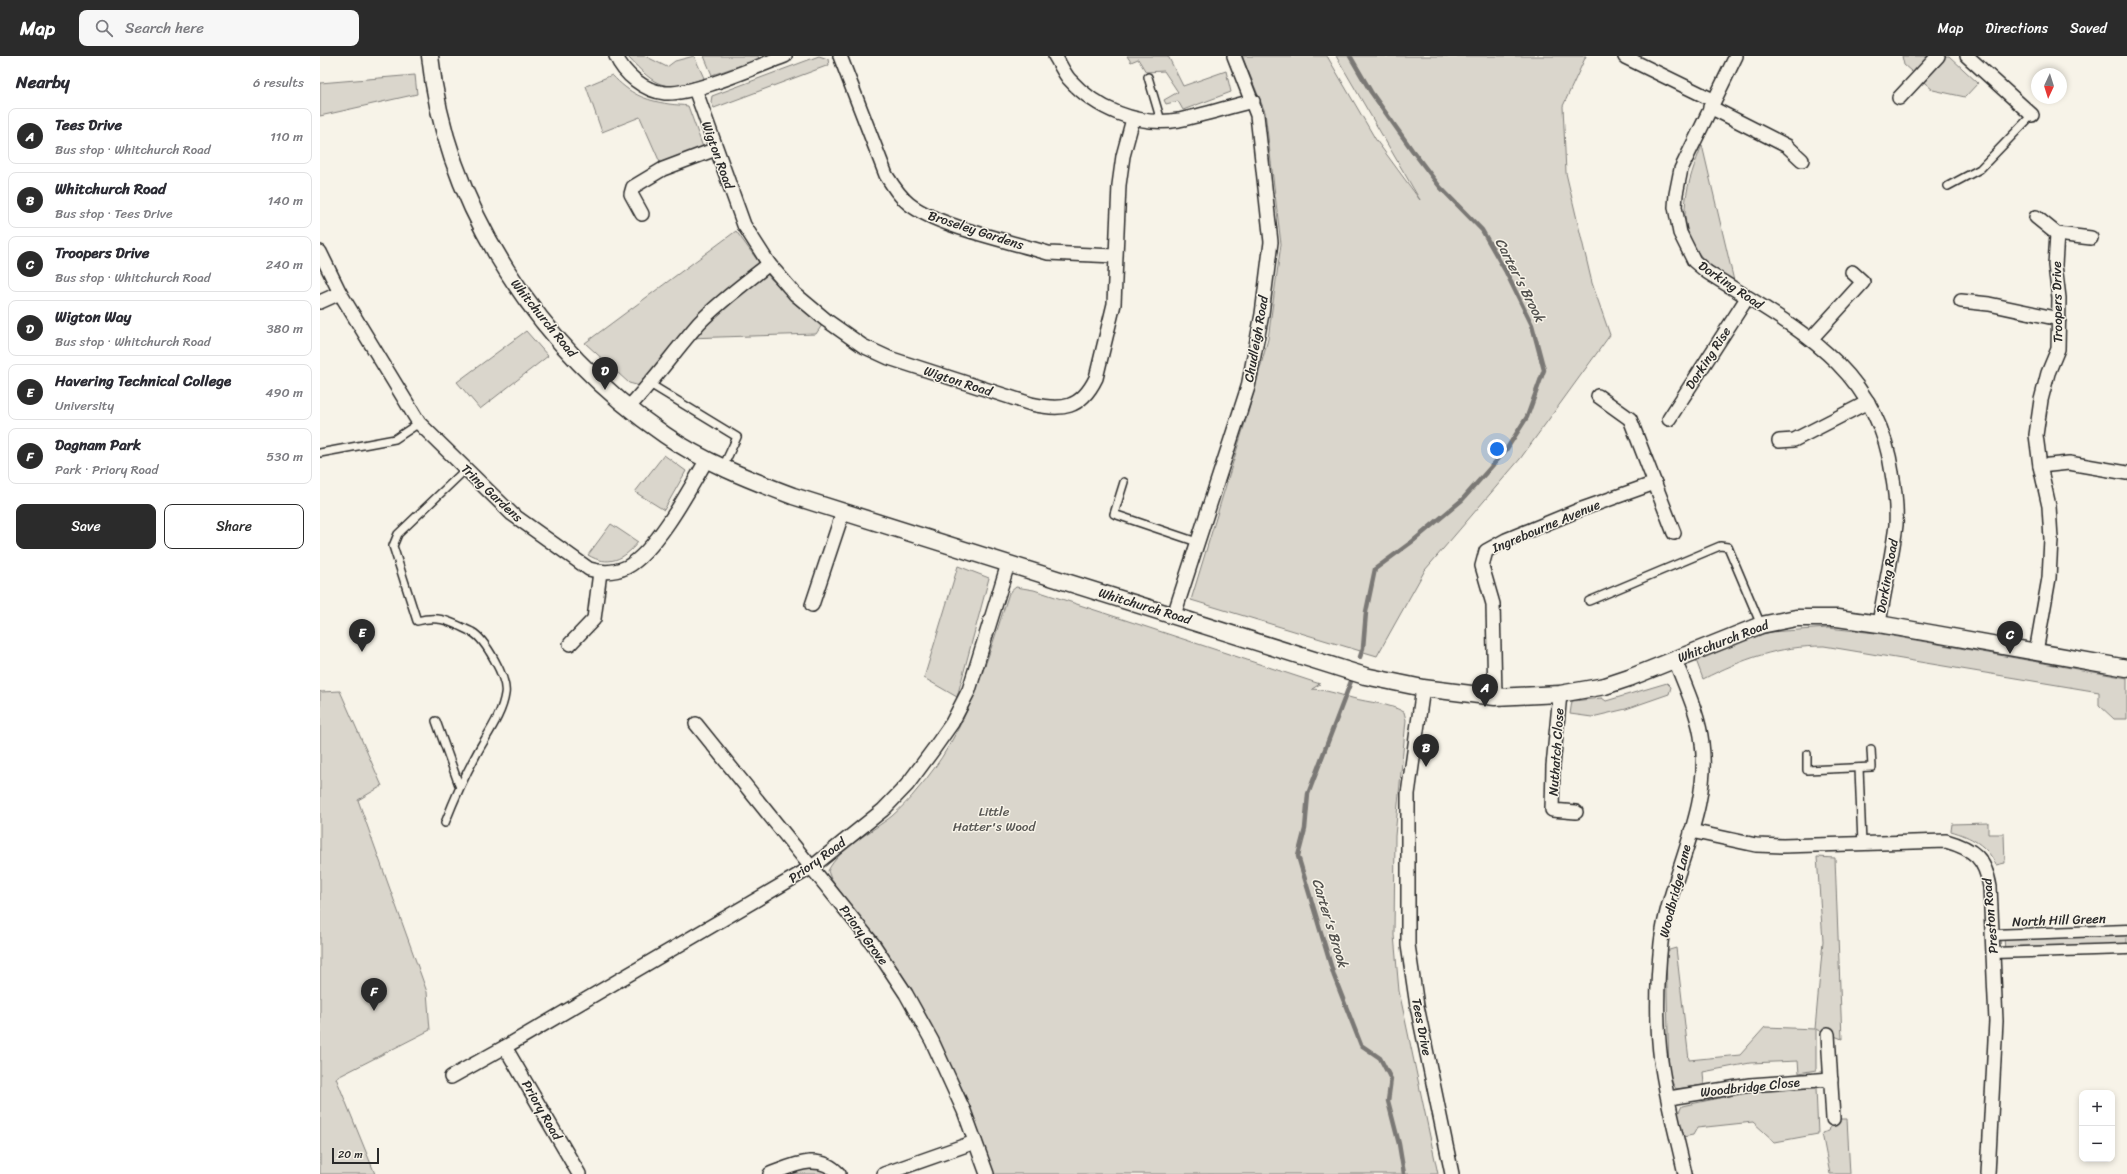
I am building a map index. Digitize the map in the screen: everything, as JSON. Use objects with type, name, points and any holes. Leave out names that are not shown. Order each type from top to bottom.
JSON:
[{"type":"street","name":"Whitchurch Road","points":[[430,56],[434,91],[451,154],[460,180],[487,238],[520,290],[555,334],[585,368],[629,407],[665,436],[722,467],[793,496],[1342,669],[1365,676],[1423,688],[1495,697],[1560,694],[1605,686],[1629,678],[1761,625],[1796,618],[1836,618],[1879,624],[2127,668]]},
{"type":"street","points":[[616,56],[623,70],[640,84],[652,90],[664,93],[695,89],[785,56]]},
{"type":"street","name":"Broseley Gardens","points":[[840,56],[886,175],[897,192],[909,204],[926,215],[1034,250],[1056,253],[1115,256]]},
{"type":"street","points":[[1055,56],[1068,78],[1090,99],[1133,119],[1161,121],[1178,120],[1253,100]]},
{"type":"street","name":"Chudleigh Road","points":[[1174,615],[1248,387],[1262,314],[1271,242],[1257,115],[1253,100],[1234,56]]},
{"type":"street","name":"Dorking Road","points":[[1736,56],[1681,169],[1676,194],[1676,220],[1680,233],[1694,260],[1707,272],[1811,339],[1848,374],[1868,402],[1881,426],[1888,447],[1896,504],[1896,525],[1879,624]]},
{"type":"street","points":[[1899,98],[1938,56]]},
{"type":"street","points":[[1967,56],[2032,115]]},
{"type":"street","points":[[1625,57],[1712,103],[1788,146],[1802,160]]},
{"type":"street","name":"Wigton Road","points":[[695,89],[744,225],[769,264],[795,294],[826,320],[863,346],[896,361],[1031,404],[1050,408],[1063,408],[1075,404],[1091,388],[1096,378],[1114,304],[1119,185],[1133,119]]},
{"type":"street","points":[[642,214],[631,194],[633,187],[663,169],[716,149]]},
{"type":"street","points":[[2036,217],[2057,234],[2091,238]]},
{"type":"street","name":"Troopers Drive","points":[[2036,652],[2048,578],[2051,539],[2049,506],[2040,466],[2036,435],[2038,415],[2048,373],[2058,349],[2059,298],[2055,265],[2057,234]]},
{"type":"street","name":"Tring Gardens","points":[[320,252],[340,293],[419,423],[465,470],[532,530],[589,570],[615,572],[627,567],[644,553],[675,514],[707,459]]},
{"type":"street","points":[[629,407],[650,384],[700,322],[723,300],[769,264]]},
{"type":"street","points":[[1811,339],[1863,282],[1852,272]]},
{"type":"street","points":[[320,302],[340,293]]},
{"type":"street","name":"Dorking Rise","points":[[1669,419],[1747,298]]},
{"type":"street","points":[[1961,301],[1989,304],[2059,319]]},
{"type":"street","points":[[1598,396],[1630,419],[1674,533]]},
{"type":"street","points":[[1779,441],[1794,440],[1868,402]]},
{"type":"street","points":[[2040,466],[2069,463],[2127,473]]},
{"type":"street","name":"Ingrebourne Avenue","points":[[1495,697],[1493,604],[1482,566],[1486,551],[1501,543],[1579,510],[1655,483]]},
{"type":"street","points":[[812,604],[843,512]]},
{"type":"street","name":"Priory Road","points":[[451,1077],[505,1047],[812,867],[888,805],[907,785],[952,723],[969,690],[1008,564]]},
{"type":"street","points":[[570,644],[594,619],[600,572]]},
{"type":"street","name":"Woodbridge Lane","points":[[1675,660],[1688,694],[1702,742],[1703,774],[1691,831],[1672,892],[1661,943],[1658,1020],[1662,1062],[1684,1174]]},
{"type":"street","name":"Tees Drive","points":[[1423,688],[1408,794],[1408,945],[1417,1006],[1452,1174]]},
{"type":"street","name":"Nuthatch Close","points":[[1560,694],[1552,766],[1552,810],[1576,812]]},
{"type":"street","name":"Priory Grove","points":[[696,724],[873,944],[906,994],[935,1048],[964,1111],[987,1174]]},
{"type":"street","name":"Preston Road","points":[[1691,831],[1756,845],[1862,844],[1946,841],[1966,847],[1978,856],[1988,874],[1996,1021],[1988,1174]]},
{"type":"street","name":"North Hill Green","points":[[1992,935],[2127,930]]},
{"type":"street","points":[[1993,953],[2127,949]]},
{"type":"street","points":[[1828,1034],[1833,1119]]},
{"type":"street","name":"Priory Road","points":[[505,1047],[579,1174]]},
{"type":"street","name":"Woodbridge Close","points":[[1669,1098],[1750,1085],[1831,1079]]},
{"type":"street","points":[[884,1174],[975,1142]]},
{"type":"street","points":[[770,1174],[796,1164],[816,1161],[827,1163],[839,1174]]},
{"type":"lane","points":[[1148,77],[1161,121]]},
{"type":"lane","points":[[1948,186],[1980,169],[2032,115]]},
{"type":"lane","points":[[650,384],[737,437],[722,467]]},
{"type":"lane","points":[[320,453],[395,439],[419,423]]},
{"type":"lane","points":[[445,823],[459,785],[494,724],[506,693],[504,684],[486,644],[476,634],[440,618],[417,621],[393,546],[398,534],[465,470]]},
{"type":"lane","points":[[1124,482],[1114,514],[1197,542]]},
{"type":"lane","points":[[1589,601],[1720,546],[1724,546],[1728,547],[1761,625]]},
{"type":"lane","points":[[436,722],[459,785]]},
{"type":"lane","points":[[1807,754],[1807,770],[1859,768],[1872,767],[1871,750]]},
{"type":"lane","points":[[1859,768],[1862,844]]},
{"type":"green space","points":[[645,56],[667,67],[675,61],[694,56],[704,78],[680,85],[670,86],[662,84],[654,81],[646,75],[628,57]]},
{"type":"green space","points":[[704,56],[758,56],[759,59],[712,75]]},
{"type":"green space","points":[[819,56],[828,59],[829,65],[714,108],[711,102],[712,96]]},
{"type":"green space","points":[[1127,56],[1168,56],[1183,86],[1226,71],[1231,92],[1183,110],[1178,101],[1166,104],[1164,100],[1178,92],[1164,71],[1146,72],[1138,59],[1131,62]]},
{"type":"green space","points":[[1242,56],[1327,56],[1376,140],[1420,200],[1336,56],[1586,56],[1563,106],[1566,173],[1592,283],[1610,335],[1520,459],[1425,570],[1377,656],[1191,600],[1248,413],[1268,339],[1281,244],[1265,112]]},
{"type":"green space","points":[[1902,56],[1949,56],[1978,83],[1965,97],[1933,90],[1904,65]]},
{"type":"green space","points":[[415,75],[417,94],[320,116],[320,83]]},
{"type":"green space","points":[[612,75],[625,87],[645,98],[669,104],[688,106],[704,150],[662,167],[640,117],[602,132],[586,86]]},
{"type":"green space","points":[[1702,145],[1734,281],[1703,259],[1692,242],[1687,229],[1685,215],[1688,187]]},
{"type":"green space","points":[[736,231],[771,279],[822,325],[816,334],[687,338],[640,386],[629,383],[585,343]]},
{"type":"green space","points":[[526,331],[548,356],[480,409],[457,382]]},
{"type":"green space","points":[[664,455],[686,471],[664,510],[635,492]]},
{"type":"green space","points":[[611,524],[638,542],[627,553],[615,560],[602,561],[588,555]]},
{"type":"green space","points":[[958,566],[989,578],[957,697],[924,678]]},
{"type":"green space","name":"Little Hatter's Wood","points":[[1016,587],[1034,590],[1320,684],[1312,689],[1327,691],[1359,700],[1385,705],[1404,712],[1406,720],[1395,836],[1394,935],[1399,991],[1438,1174],[994,1174],[968,1101],[929,1021],[907,982],[831,879],[828,871],[833,863],[848,848],[899,810],[934,769],[949,746],[962,721],[983,671],[1009,593]]},
{"type":"green space","points":[[1828,628],[1876,633],[2127,678],[2127,719],[2114,719],[2099,705],[2099,692],[1824,646],[1791,648],[1761,655],[1732,665],[1703,679],[1696,660],[1740,641],[1770,632]]},
{"type":"green space","points":[[1667,683],[1671,687],[1669,694],[1626,709],[1592,717],[1570,714],[1572,701],[1602,698],[1606,701]]},
{"type":"green space","points":[[320,691],[340,691],[382,786],[358,800],[427,992],[430,1030],[336,1078],[375,1174],[320,1174]]},
{"type":"green space","points":[[1988,823],[1988,834],[2004,834],[2005,863],[1996,865],[1988,852],[1978,843],[1972,839],[1951,831],[1952,824]]},
{"type":"green space","points":[[1817,857],[1835,858],[1842,1039],[1816,1029],[1816,1070],[1799,1073],[1798,1061],[1750,1063],[1703,1072],[1704,1085],[1676,1089],[1669,1077],[1666,951],[1676,948],[1689,1060],[1740,1055],[1765,1027],[1815,1029],[1823,941]]},
{"type":"green space","points":[[2127,930],[2127,949],[2005,953],[2004,935]]},
{"type":"green space","points":[[1816,1088],[1818,1134],[1775,1142],[1753,1122],[1697,1128],[1693,1135],[1683,1137],[1678,1114],[1682,1106],[1751,1091]]},
{"type":"green space","points":[[1833,1119],[1847,1119],[1850,1174],[1830,1174],[1822,1133],[1829,1131]]},
{"type":"green space","points":[[816,1161],[839,1174],[770,1174]]},
{"type":"waterway","name":"Carter's Brook","points":[[1350,56],[1371,92],[1440,187],[1482,230],[1506,272],[1532,325],[1544,370],[1527,417],[1506,450],[1462,500],[1413,541],[1375,569],[1366,612],[1363,648],[1360,657]]},
{"type":"waterway","name":"Carter's Brook","points":[[1353,676],[1308,794],[1305,829],[1298,856],[1334,976],[1361,1045],[1380,1058],[1391,1079],[1388,1101],[1399,1144],[1404,1174]]},
{"type":"place","name":"Wigton Way","points":[[605,390]]},
{"type":"place","name":"Havering Technical College","points":[[362,652]]},
{"type":"place","name":"Troopers Drive","points":[[2010,654]]},
{"type":"place","name":"Tees Drive","points":[[1485,707]]},
{"type":"place","name":"Whitchurch Road","points":[[1426,767]]},
{"type":"place","name":"Dagnam Park","points":[[374,1011]]}]
